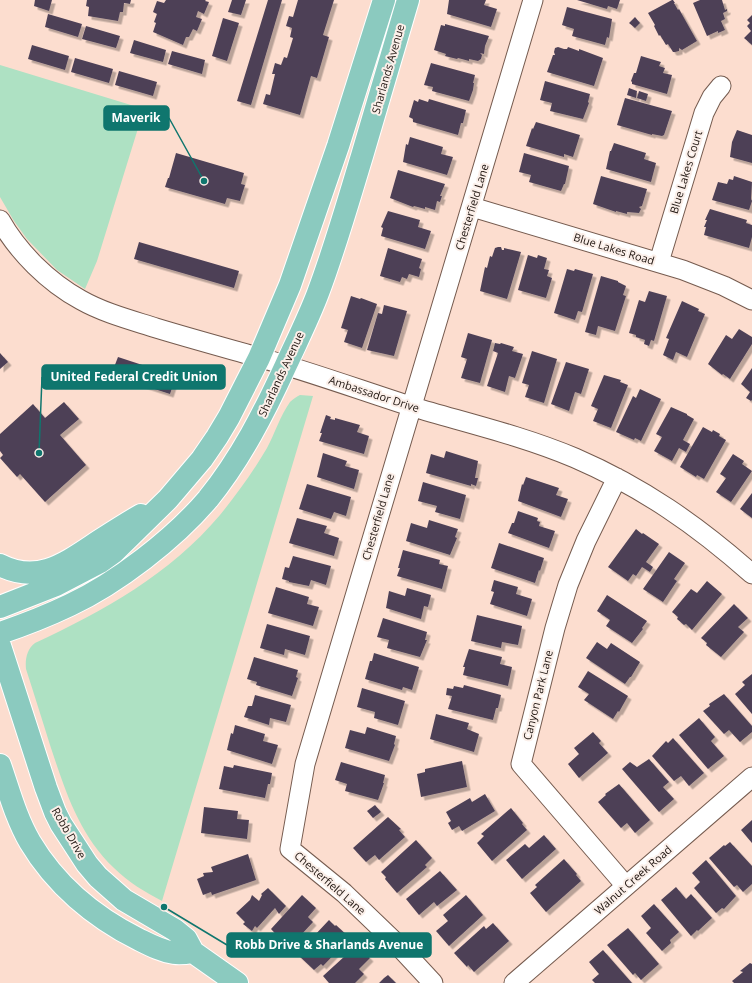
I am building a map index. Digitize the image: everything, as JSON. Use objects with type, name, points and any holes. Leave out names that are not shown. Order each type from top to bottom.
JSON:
[{"type":"main road","name":"Sharlands Avenue","points":[[0,607],[56,585],[100,562],[114,552],[168,499],[202,459],[230,417],[259,358],[308,238],[384,0]]},
{"type":"main road","name":"Sharlands Avenue","points":[[0,633],[72,605],[132,568],[158,547],[206,500],[244,449],[266,407],[312,308],[330,258],[408,0]]},
{"type":"main road","points":[[0,564],[11,570],[35,573],[58,567],[168,499]]},
{"type":"main road","name":"Robb Drive","points":[[0,646],[46,788],[61,824],[76,849],[98,877],[111,889],[130,904],[175,930],[186,939],[192,952],[237,983]]},
{"type":"main road","points":[[0,765],[19,821],[29,841],[46,867],[84,905],[121,930],[160,950],[176,954],[192,952]]},
{"type":"street","name":"Chesterfield Lane","points":[[433,983],[395,942],[344,893],[290,849],[305,764],[533,0]]},
{"type":"street","name":"Blue Lakes Court","points":[[659,262],[704,113],[712,97],[721,86]]},
{"type":"street","name":"Blue Lakes Road","points":[[472,207],[659,262],[724,286],[752,300]]},
{"type":"street","name":"Ambassador Drive","points":[[0,220],[28,258],[56,283],[80,299],[99,309],[120,317],[286,365],[411,406],[529,441],[574,458],[617,478],[679,515],[720,545],[752,574]]},
{"type":"street","name":"Canyon Park Lane","points":[[617,478],[586,541],[568,585],[555,628],[521,764],[626,886]]},
{"type":"street","name":"Walnut Creek Road","points":[[514,983],[752,777]]},
{"type":"green space","points":[[0,65],[144,109],[97,261],[85,289],[57,270],[27,239],[14,221],[0,197]]},
{"type":"green space","points":[[300,395],[313,396],[162,901],[149,894],[119,873],[102,855],[82,826],[61,779],[50,745],[26,669],[27,654],[32,645],[35,643],[86,618],[135,589],[158,573],[201,536],[220,515],[245,483],[267,448],[286,407],[291,401]]},
{"type":"building","points":[[35,0],[52,0],[49,11],[34,6]]},
{"type":"building","points":[[87,0],[131,0],[130,4],[124,3],[123,12],[120,12],[118,21],[88,16],[89,7],[86,6]]},
{"type":"building","points":[[166,0],[206,0],[205,1],[209,2],[204,14],[198,11],[196,17],[202,19],[197,31],[193,29],[189,37],[186,37],[183,45],[153,32],[157,14],[153,12],[157,1],[164,3]]},
{"type":"building","points":[[232,0],[246,0],[241,15],[228,12]]},
{"type":"building","points":[[268,0],[282,0],[251,105],[237,101]]},
{"type":"building","points":[[298,0],[334,0],[323,35],[329,37],[317,78],[311,76],[300,115],[263,104],[266,94],[270,95],[275,74],[272,74],[275,63],[281,65],[284,57],[287,58],[293,38],[290,37],[292,28],[286,26],[289,16],[293,17]]},
{"type":"building","points":[[449,0],[486,0],[484,5],[497,9],[491,27],[447,14]]},
{"type":"building","points":[[577,0],[620,0],[617,9],[608,6],[607,9]]},
{"type":"building","points":[[672,0],[678,10],[679,9],[697,41],[682,50],[679,48],[679,51],[675,52],[673,52],[668,44],[666,45],[660,35],[659,36],[648,13]]},
{"type":"building","points":[[700,0],[722,0],[725,10],[727,9],[727,11],[723,13],[725,19],[721,21],[725,30],[718,33],[718,31],[707,36],[693,3]]},
{"type":"building","points":[[567,7],[612,19],[609,38],[607,37],[605,45],[572,36],[574,29],[562,25]]},
{"type":"building","points":[[48,14],[82,24],[78,37],[45,27]]},
{"type":"building","points":[[752,15],[752,45],[744,38],[751,31],[747,26],[750,23],[747,20]]},
{"type":"building","points":[[635,17],[640,23],[635,28],[629,23]]},
{"type":"building","points":[[223,18],[239,23],[227,61],[212,56]]},
{"type":"building","points":[[445,24],[489,36],[484,54],[480,53],[482,55],[481,59],[478,61],[469,59],[469,61],[457,59],[445,56],[446,54],[434,50],[441,25],[445,26]]},
{"type":"building","points":[[86,26],[120,36],[116,48],[82,39]]},
{"type":"building","points":[[134,40],[166,50],[163,62],[130,53]]},
{"type":"building","points":[[32,45],[69,56],[65,70],[28,59]]},
{"type":"building","points":[[558,47],[567,49],[568,47],[579,51],[579,49],[603,58],[594,86],[547,72],[553,55],[555,55],[555,48]]},
{"type":"building","points":[[172,51],[205,60],[202,74],[168,64]]},
{"type":"building","points":[[641,56],[661,62],[659,66],[665,68],[663,73],[672,75],[667,94],[632,84],[631,81],[634,73],[636,73]]},
{"type":"building","points":[[75,58],[113,69],[109,83],[71,72]]},
{"type":"building","points":[[431,63],[475,75],[473,90],[469,101],[432,91],[433,87],[424,85]]},
{"type":"building","points":[[119,71],[157,82],[153,96],[115,85]]},
{"type":"building","points":[[545,81],[590,94],[589,103],[583,119],[550,111],[552,103],[540,100]]},
{"type":"building","points":[[629,88],[637,91],[636,98],[627,95]]},
{"type":"building","points":[[639,91],[648,94],[646,101],[637,98]]},
{"type":"building","points":[[625,98],[672,111],[664,135],[652,135],[617,125]]},
{"type":"building","points":[[419,99],[428,102],[429,99],[466,110],[458,135],[413,122],[413,119],[409,117],[414,100],[418,102]]},
{"type":"building","points":[[536,122],[580,135],[573,157],[564,154],[564,157],[526,146],[532,128],[533,129]]},
{"type":"building","points":[[737,130],[752,135],[752,163],[730,157],[732,142]]},
{"type":"building","points":[[410,137],[443,147],[441,154],[453,157],[447,175],[403,162],[406,144],[408,145]]},
{"type":"building","points":[[614,143],[646,153],[644,159],[656,163],[651,182],[606,169],[610,151]]},
{"type":"building","points":[[176,153],[244,173],[241,184],[245,185],[240,201],[227,198],[225,204],[165,187]]},
{"type":"building","points":[[524,153],[569,166],[565,184],[561,191],[529,182],[531,175],[519,172]]},
{"type":"building","points":[[398,170],[445,184],[440,196],[442,196],[440,202],[437,201],[435,210],[425,207],[425,209],[413,207],[390,198]]},
{"type":"building","points":[[601,176],[647,189],[642,206],[639,207],[641,209],[639,213],[627,212],[627,214],[616,212],[593,204]]},
{"type":"building","points":[[734,176],[752,182],[752,201],[749,210],[712,200],[718,182],[727,184],[729,179],[733,180]]},
{"type":"building","points":[[710,209],[747,220],[746,223],[752,225],[752,237],[749,248],[704,235],[706,227],[704,227],[707,220],[705,220]]},
{"type":"building","points":[[388,211],[420,220],[418,227],[431,231],[425,249],[381,236],[383,228],[381,227]]},
{"type":"building","points":[[139,242],[239,271],[234,288],[134,259]]},
{"type":"building","points":[[501,247],[502,250],[504,250],[504,248],[521,252],[507,299],[480,291],[485,267],[487,268],[490,256],[492,257],[495,248]]},
{"type":"building","points":[[388,248],[422,259],[419,268],[421,269],[419,277],[409,274],[407,279],[402,277],[400,282],[380,276]]},
{"type":"building","points":[[528,255],[537,258],[538,255],[547,258],[544,269],[549,270],[547,276],[552,278],[546,298],[518,290]]},
{"type":"building","points":[[567,269],[574,271],[575,269],[593,274],[582,312],[578,311],[575,320],[554,313]]},
{"type":"building","points":[[601,276],[618,281],[626,286],[623,295],[626,296],[615,331],[598,326],[596,335],[585,332]]},
{"type":"building","points":[[649,291],[667,296],[654,341],[651,340],[649,346],[644,344],[645,340],[629,333],[639,300],[645,302]]},
{"type":"building","points":[[351,296],[377,304],[362,348],[344,342],[348,330],[341,328]]},
{"type":"building","points":[[682,301],[699,309],[698,311],[705,314],[687,357],[676,352],[673,360],[663,355],[669,339],[666,338]]},
{"type":"building","points":[[384,305],[407,311],[394,356],[367,350],[378,313],[382,314]]},
{"type":"building","points":[[739,329],[752,337],[752,344],[730,379],[723,374],[722,375],[708,364],[726,335],[732,339]]},
{"type":"building","points":[[468,333],[492,340],[480,383],[461,378],[467,359],[461,357]]},
{"type":"building","points":[[495,343],[501,343],[514,347],[512,351],[523,354],[515,378],[509,376],[505,392],[487,386],[498,353],[493,351]]},
{"type":"building","points":[[532,351],[557,359],[544,403],[525,397],[529,385],[522,383]]},
{"type":"building","points":[[0,353],[8,362],[0,369]]},
{"type":"building","points":[[118,357],[176,376],[170,394],[111,375]]},
{"type":"building","points":[[566,362],[589,369],[581,394],[575,392],[569,411],[551,404]]},
{"type":"building","points":[[752,368],[751,401],[746,398],[750,392],[741,384]]},
{"type":"building","points":[[604,375],[621,380],[620,382],[628,385],[611,428],[593,421],[598,409],[591,406]]},
{"type":"building","points":[[640,389],[661,399],[641,441],[635,438],[634,440],[616,432],[633,396],[636,398]]},
{"type":"building","points":[[64,402],[79,419],[60,435],[86,465],[45,502],[20,474],[17,477],[0,458],[3,455],[0,451],[0,434],[33,404],[45,418]]},
{"type":"building","points":[[671,407],[694,419],[683,440],[690,444],[686,452],[679,448],[672,461],[654,451],[662,437],[656,434]]},
{"type":"building","points":[[326,415],[331,417],[330,419],[335,420],[335,418],[360,425],[357,432],[369,436],[364,454],[319,441]]},
{"type":"building","points":[[703,427],[712,432],[713,430],[726,440],[704,479],[697,475],[696,477],[680,467]]},
{"type":"building","points":[[446,451],[478,461],[475,478],[478,478],[476,486],[471,484],[471,486],[426,473],[431,454],[444,458]]},
{"type":"building","points":[[323,453],[347,461],[345,466],[359,470],[354,489],[317,477]]},
{"type":"building","points":[[733,454],[744,461],[742,464],[752,471],[731,502],[716,492],[726,478],[720,474]]},
{"type":"building","points":[[526,477],[559,488],[556,495],[568,499],[561,517],[518,501],[522,484],[523,485]]},
{"type":"building","points":[[423,482],[466,495],[460,519],[435,512],[437,506],[418,501]]},
{"type":"building","points":[[307,484],[351,497],[346,516],[334,512],[331,519],[299,509]]},
{"type":"building","points":[[752,493],[752,518],[740,509]]},
{"type":"building","points":[[518,511],[538,518],[537,521],[540,522],[539,526],[555,531],[549,548],[508,533],[512,523],[514,523]]},
{"type":"building","points":[[297,518],[327,526],[324,533],[339,538],[334,556],[289,543]]},
{"type":"building","points":[[429,520],[458,529],[455,537],[457,538],[450,555],[406,541],[411,523],[427,528]]},
{"type":"building","points":[[636,529],[659,544],[646,562],[653,567],[650,572],[642,567],[636,576],[633,574],[628,581],[608,567]]},
{"type":"building","points":[[499,543],[544,558],[535,583],[491,568]]},
{"type":"building","points":[[403,550],[440,560],[439,564],[448,566],[442,589],[397,576]]},
{"type":"building","points":[[669,552],[685,563],[674,579],[677,581],[663,602],[643,589]]},
{"type":"building","points":[[293,556],[331,566],[326,585],[311,580],[309,586],[282,579],[285,567],[289,568]]},
{"type":"building","points":[[494,580],[518,587],[516,594],[532,599],[527,616],[490,604],[494,592],[491,591]]},
{"type":"building","points":[[707,581],[722,594],[692,630],[686,624],[684,625],[677,619],[678,617],[672,612],[691,589],[697,593]]},
{"type":"building","points":[[276,587],[309,597],[307,604],[319,607],[313,626],[268,613]]},
{"type":"building","points":[[407,588],[431,595],[428,607],[424,606],[421,619],[386,608],[389,591],[405,596]]},
{"type":"building","points":[[607,595],[647,621],[642,628],[643,629],[632,643],[606,626],[610,620],[597,611]]},
{"type":"building","points":[[734,604],[748,618],[738,627],[744,632],[721,657],[706,645],[707,643],[701,638]]},
{"type":"building","points":[[477,615],[522,626],[518,645],[502,642],[501,648],[471,641]]},
{"type":"building","points":[[383,618],[427,632],[425,640],[427,640],[420,657],[387,648],[389,640],[377,637]]},
{"type":"building","points":[[267,624],[310,636],[305,655],[285,649],[284,655],[260,648]]},
{"type":"building","points":[[597,642],[607,649],[611,643],[640,662],[625,684],[586,658]]},
{"type":"building","points":[[469,649],[502,657],[500,664],[512,667],[508,686],[463,675],[465,667],[463,667]]},
{"type":"building","points":[[374,653],[419,667],[412,690],[403,687],[402,690],[365,679]]},
{"type":"building","points":[[254,657],[298,670],[296,677],[298,678],[292,696],[256,685],[257,682],[247,679]]},
{"type":"building","points":[[588,671],[628,696],[619,712],[618,711],[613,719],[584,700],[589,694],[578,687]]},
{"type":"building","points":[[752,674],[752,714],[735,694],[745,685],[742,682]]},
{"type":"building","points":[[464,685],[501,695],[493,720],[448,709],[452,696],[446,695],[447,688],[453,689],[454,686],[463,688]]},
{"type":"building","points":[[362,688],[405,701],[398,725],[374,718],[375,712],[357,707]]},
{"type":"building","points":[[724,694],[752,726],[752,732],[740,742],[729,730],[724,734],[703,711],[710,706],[709,704]]},
{"type":"building","points":[[255,695],[291,705],[286,722],[270,718],[269,725],[244,717],[248,706],[252,706]]},
{"type":"building","points":[[436,714],[469,723],[467,729],[479,734],[474,752],[430,739]]},
{"type":"building","points":[[699,718],[715,737],[711,741],[724,756],[708,769],[679,735]]},
{"type":"building","points":[[235,725],[265,734],[263,741],[278,745],[272,764],[227,750],[231,733],[233,734]]},
{"type":"building","points":[[367,727],[396,736],[395,745],[389,761],[345,748],[350,730],[365,734]]},
{"type":"building","points":[[593,732],[601,741],[599,743],[608,753],[579,778],[568,764],[579,754],[574,748]]},
{"type":"building","points":[[673,738],[704,773],[689,786],[681,776],[674,781],[652,756],[666,741],[668,743]]},
{"type":"building","points":[[649,759],[669,782],[663,787],[674,799],[659,812],[622,769],[630,762],[637,767]]},
{"type":"building","points":[[462,761],[467,787],[421,797],[417,774],[425,772],[425,769]]},
{"type":"building","points":[[341,762],[385,775],[378,800],[345,791],[347,784],[335,780]]},
{"type":"building","points":[[234,765],[272,773],[265,798],[219,789],[224,766],[233,768]]},
{"type":"building","points":[[619,784],[650,820],[635,833],[627,823],[621,828],[598,802],[606,795],[605,794]]},
{"type":"building","points":[[485,794],[495,811],[462,831],[459,826],[452,830],[448,823],[451,821],[446,812],[470,798],[472,802]]},
{"type":"building","points":[[375,805],[381,812],[373,818],[367,811]]},
{"type":"building","points":[[204,807],[238,811],[237,819],[249,820],[247,839],[201,833]]},
{"type":"building","points":[[511,808],[527,830],[492,861],[477,843],[484,836],[481,834]]},
{"type":"building","points":[[388,817],[401,829],[399,830],[405,837],[379,860],[375,855],[366,862],[353,848]]},
{"type":"building","points":[[752,820],[752,843],[741,830]]},
{"type":"building","points":[[544,835],[556,849],[522,879],[506,860],[525,844],[529,848]]},
{"type":"building","points":[[416,840],[432,858],[425,865],[427,867],[397,893],[381,872]]},
{"type":"building","points":[[730,842],[752,866],[752,884],[743,892],[737,885],[734,887],[709,858],[724,845],[725,846]]},
{"type":"building","points":[[248,854],[256,880],[212,895],[211,892],[203,895],[197,879],[204,876],[203,873],[213,872],[211,867]]},
{"type":"building","points":[[564,859],[581,881],[546,912],[530,893],[537,887],[535,885]]},
{"type":"building","points":[[706,860],[736,896],[724,909],[722,908],[716,913],[694,888],[700,882],[692,873]]},
{"type":"building","points":[[440,871],[457,890],[437,906],[434,902],[419,915],[406,899]]},
{"type":"building","points":[[676,887],[686,899],[691,894],[712,918],[691,936],[661,900]]},
{"type":"building","points":[[268,888],[286,906],[279,914],[275,908],[257,928],[255,926],[252,931],[243,924],[245,922],[236,913],[250,900],[252,895],[259,901],[262,895],[261,894]]},
{"type":"building","points":[[302,895],[316,908],[308,917],[313,922],[290,947],[271,929]]},
{"type":"building","points":[[466,895],[483,915],[449,946],[436,931],[448,921],[443,915]]},
{"type":"building","points":[[654,904],[679,932],[670,940],[671,943],[662,951],[646,933],[651,928],[641,916]]},
{"type":"building","points":[[329,920],[350,938],[323,966],[321,964],[314,970],[297,954]]},
{"type":"building","points":[[493,923],[509,941],[474,972],[454,953],[484,926],[486,929]]},
{"type":"building","points":[[628,928],[659,964],[641,980],[635,973],[633,975],[607,945]]},
{"type":"building","points":[[357,945],[370,958],[359,969],[364,974],[355,983],[329,983],[323,976]]},
{"type":"building","points":[[603,950],[632,983],[595,983],[592,980],[599,974],[589,962]]},
{"type":"building","points":[[750,963],[752,964],[752,983],[734,983],[732,981],[743,972],[740,971]]},
{"type":"building","points":[[388,975],[396,983],[379,983],[384,978]]},
{"type":"place","name":"Maverik","points":[[204,181]]},
{"type":"place","name":"United Federal Credit Union","points":[[39,453]]},
{"type":"place","name":"Robb Drive & Sharlands Avenue","points":[[164,907]]}]
